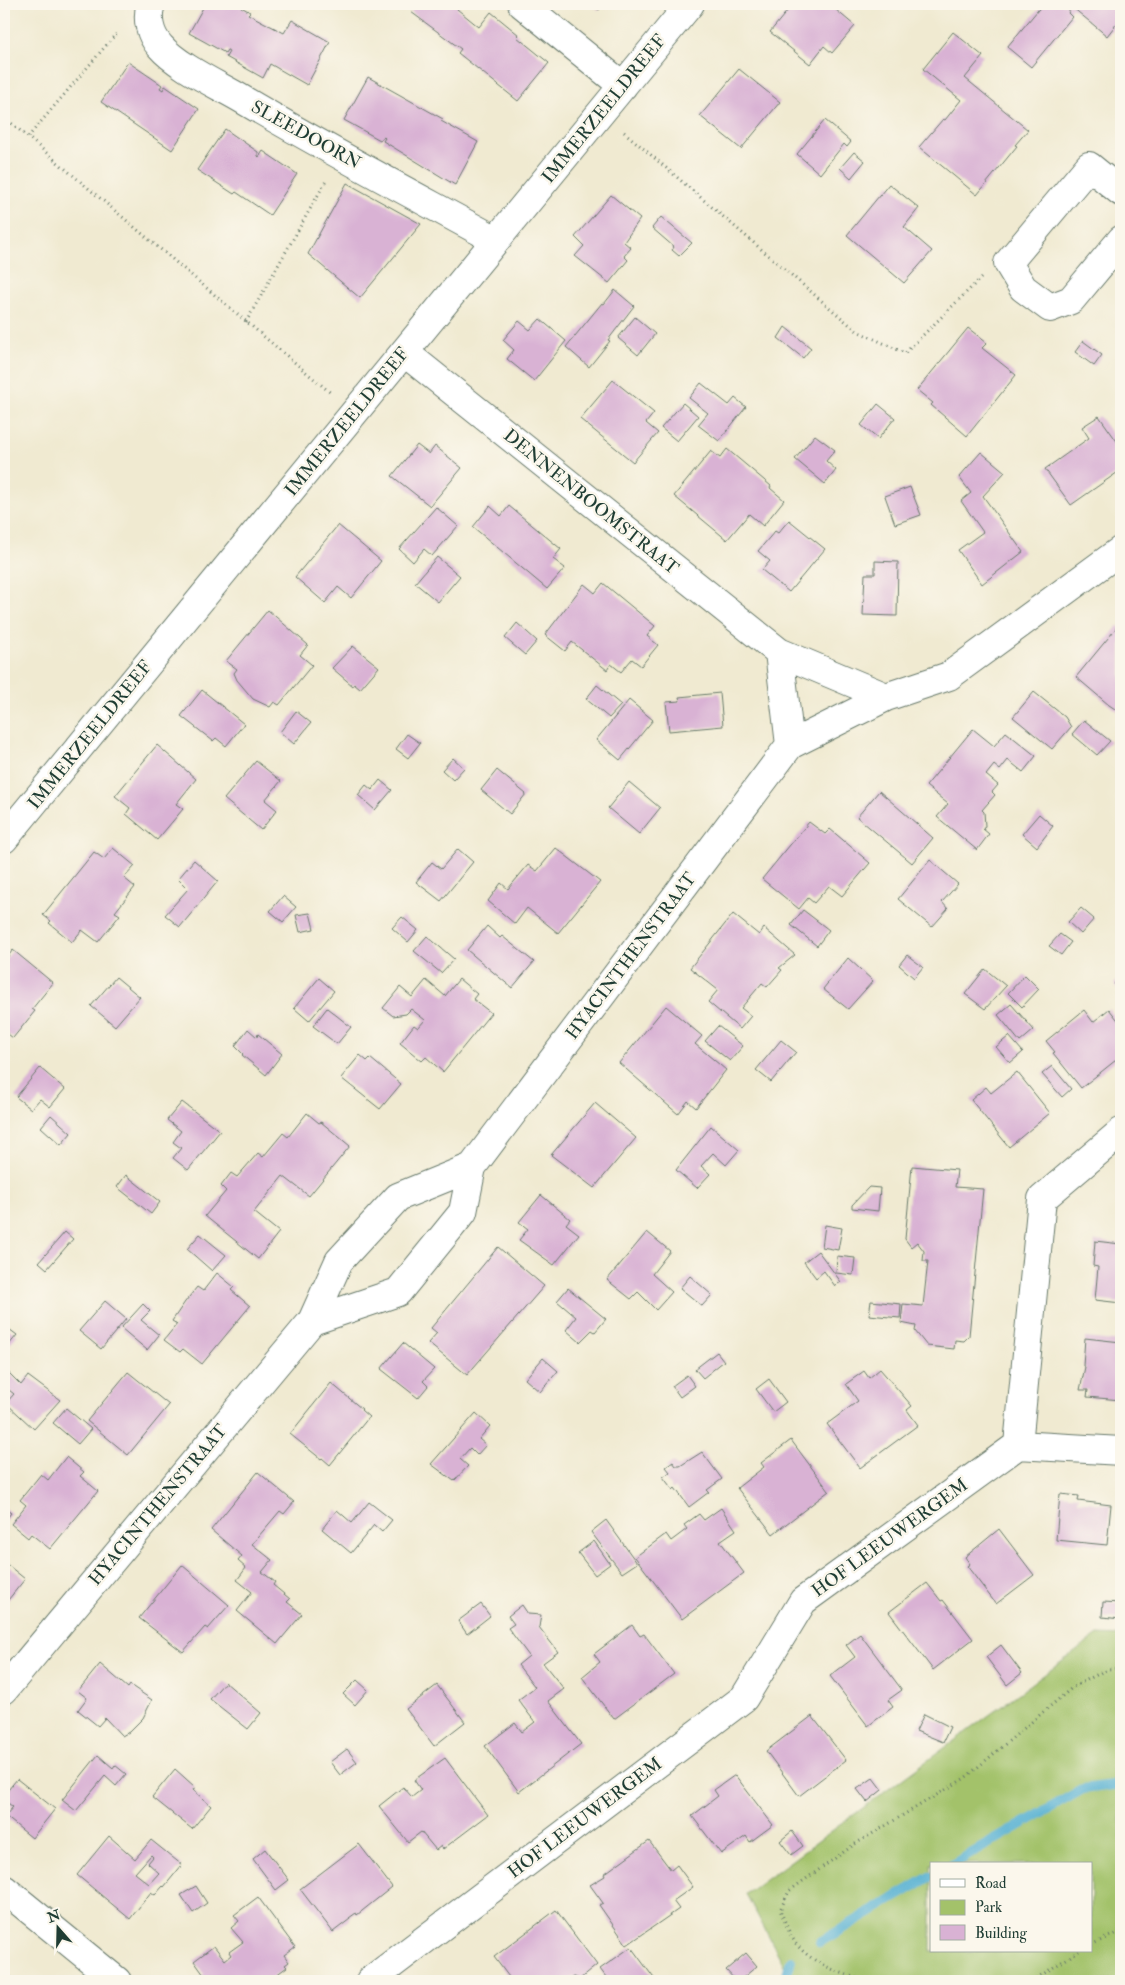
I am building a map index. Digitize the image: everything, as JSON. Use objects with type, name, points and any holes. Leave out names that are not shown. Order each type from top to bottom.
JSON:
[{"type":"street","points":[[151,4],[150,23],[152,33]]},
{"type":"street","points":[[522,4],[623,86]]},
{"type":"street","name":"IMMERZEELDREEF","points":[[4,840],[690,4]]},
{"type":"street","name":"SLEEDOORN","points":[[152,33],[161,48],[177,61],[272,117],[496,240]]},
{"type":"street","points":[[1121,192],[1089,166],[1008,263],[1023,288],[1050,308],[1071,300],[1121,240]]},
{"type":"street","name":"DENNENBOOMSTRAAT","points":[[404,352],[779,652]]},
{"type":"street","name":"HYACINTHENSTRAAT","points":[[312,1321],[398,1292],[463,1212],[472,1167],[790,745],[886,697],[949,676],[1121,550]]},
{"type":"street","points":[[790,745],[779,652],[886,697]]},
{"type":"street","points":[[1121,1132],[1042,1199],[1018,1445],[1121,1451]]},
{"type":"street","name":"HYACINTHENSTRAAT","points":[[4,1690],[312,1321],[339,1261],[398,1197],[472,1167]]},
{"type":"street","name":"HOF LEEUWERGEM","points":[[370,1981],[744,1698],[803,1600],[1018,1445]]},
{"type":"street","points":[[4,1889],[117,1981]]},
{"type":"path","points":[[28,137],[115,34],[152,33]]},
{"type":"path","points":[[601,112],[857,331],[905,352],[986,272],[1008,263]]},
{"type":"path","points":[[4,117],[354,413]]},
{"type":"path","points":[[246,322],[341,155]]},
{"type":"path","points":[[866,1981],[844,1974],[814,1960],[797,1945],[780,1910],[789,1891],[855,1844],[965,1778],[1073,1687],[1108,1669],[1121,1668]]},
{"type":"path","points":[[1092,1946],[1121,1931]]},
{"type":"path","points":[[1032,1981],[1077,1952]]},
{"type":"green space","points":[[1098,1635],[1121,1636],[1121,1981],[779,1981],[785,1967],[746,1894]]},
{"type":"building","points":[[205,4],[236,4],[250,12],[248,14],[284,33],[292,20],[330,42],[307,85],[270,64],[263,78],[226,57],[229,52],[228,50],[225,53],[189,33]]},
{"type":"building","points":[[405,4],[461,4],[457,9],[479,27],[491,12],[519,35],[517,37],[549,63],[518,101],[458,53],[461,49],[411,12],[412,9]]},
{"type":"building","points":[[591,4],[604,4],[599,10]]},
{"type":"building","points":[[793,4],[829,4],[855,26],[832,53],[824,46],[810,64],[770,32]]},
{"type":"building","points":[[1043,4],[1121,4],[1121,18],[1107,36],[1072,7],[1068,13],[1072,17],[1031,67],[1007,47]]},
{"type":"building","points":[[953,32],[983,56],[965,78],[1028,130],[977,195],[919,147],[961,100],[923,69]]},
{"type":"building","points":[[128,62],[162,85],[160,88],[163,90],[165,86],[199,109],[172,150],[101,102]]},
{"type":"building","points":[[739,69],[780,102],[741,149],[700,116]]},
{"type":"building","points":[[368,77],[443,119],[441,121],[478,142],[455,185],[383,141],[384,137],[380,140],[344,120]]},
{"type":"building","points":[[825,120],[851,142],[847,147],[844,144],[820,174],[797,154]]},
{"type":"building","points":[[225,129],[258,152],[259,157],[263,151],[297,174],[270,215],[236,192],[234,194],[197,170]]},
{"type":"building","points":[[854,152],[865,161],[851,178],[840,168]]},
{"type":"building","points":[[347,183],[421,224],[360,298],[308,254]]},
{"type":"building","points":[[889,184],[919,208],[904,227],[932,251],[904,283],[847,235]]},
{"type":"building","points":[[611,195],[640,219],[624,242],[631,248],[624,256],[628,260],[609,283],[575,256],[584,246],[575,237]]},
{"type":"building","points":[[661,217],[692,243],[679,256],[672,250],[674,247],[652,228]]},
{"type":"building","points":[[615,290],[634,306],[589,367],[566,347]]},
{"type":"building","points":[[635,317],[655,334],[638,355],[618,338]]},
{"type":"building","points":[[540,319],[566,341],[534,381],[507,359],[514,350],[503,340],[519,321],[530,330]]},
{"type":"building","points":[[785,327],[811,348],[803,358],[778,338]]},
{"type":"building","points":[[968,328],[987,343],[982,348],[1016,375],[967,436],[931,405],[933,403],[917,390]]},
{"type":"building","points":[[1083,341],[1102,355],[1094,366],[1075,352]]},
{"type":"building","points":[[613,380],[654,413],[646,423],[658,433],[633,462],[580,419]]},
{"type":"building","points":[[701,383],[729,405],[735,398],[746,407],[719,441],[698,425],[708,413],[689,398]]},
{"type":"building","points":[[683,403],[698,416],[677,441],[661,428]]},
{"type":"building","points":[[878,404],[895,418],[878,439],[861,425]]},
{"type":"building","points":[[1099,416],[1121,447],[1121,470],[1071,505],[1045,469],[1089,438],[1082,427]]},
{"type":"building","points":[[815,435],[835,450],[826,461],[836,470],[825,484],[795,459]]},
{"type":"building","points":[[417,445],[429,454],[435,446],[462,468],[430,506],[392,476]]},
{"type":"building","points":[[727,449],[771,486],[770,488],[784,500],[763,526],[749,514],[727,540],[674,496],[711,451],[720,458]]},
{"type":"building","points":[[981,452],[1005,472],[983,496],[1023,552],[982,584],[958,550],[983,532],[961,501],[971,493],[959,477]]},
{"type":"building","points":[[910,487],[921,515],[895,524],[885,496]]},
{"type":"building","points":[[490,506],[501,516],[509,506],[561,549],[553,559],[565,568],[547,589],[473,527]]},
{"type":"building","points":[[436,507],[458,526],[432,556],[424,549],[413,562],[399,549]]},
{"type":"building","points":[[789,520],[825,549],[789,592],[762,570],[770,561],[758,551],[775,531],[778,533]]},
{"type":"building","points":[[338,525],[381,561],[351,598],[338,587],[325,603],[295,577]]},
{"type":"building","points":[[437,557],[460,576],[438,602],[415,583]]},
{"type":"building","points":[[875,561],[898,562],[897,616],[863,615],[865,574],[875,574]]},
{"type":"building","points":[[603,583],[655,626],[647,636],[658,645],[641,666],[632,659],[621,672],[611,664],[607,670],[572,642],[565,651],[545,635],[584,584],[595,593]]},
{"type":"building","points":[[268,610],[308,645],[300,655],[312,665],[279,705],[274,702],[270,707],[253,699],[237,680],[234,673],[237,669],[226,661]]},
{"type":"building","points":[[517,623],[537,641],[525,655],[505,638]]},
{"type":"building","points":[[1118,626],[1121,628],[1121,713],[1076,677]]},
{"type":"building","points":[[353,646],[379,667],[360,689],[354,684],[353,686],[332,668]]},
{"type":"building","points":[[597,685],[621,705],[609,718],[586,699]]},
{"type":"building","points":[[202,690],[244,724],[226,746],[216,738],[213,741],[181,716]]},
{"type":"building","points":[[1034,692],[1065,717],[1071,727],[1052,749],[1013,717]]},
{"type":"building","points":[[720,693],[723,726],[669,731],[666,702],[680,701],[679,697]]},
{"type":"building","points":[[629,700],[653,720],[620,760],[596,740]]},
{"type":"building","points":[[296,711],[311,723],[294,744],[280,732]]},
{"type":"building","points":[[1084,720],[1110,741],[1097,755],[1072,734]]},
{"type":"building","points":[[973,729],[994,746],[1006,732],[1036,756],[1023,772],[1008,760],[1000,770],[994,765],[986,775],[998,785],[992,792],[995,795],[982,810],[984,812],[985,826],[983,829],[989,834],[977,850],[937,817],[948,804],[926,786]]},
{"type":"building","points":[[407,734],[420,743],[408,758],[396,749]]},
{"type":"building","points":[[157,745],[196,779],[176,804],[183,809],[157,840],[126,814],[130,808],[115,796]]},
{"type":"building","points":[[453,758],[464,768],[453,780],[442,770]]},
{"type":"building","points":[[256,761],[281,781],[265,800],[277,810],[261,830],[224,799]]},
{"type":"building","points":[[497,770],[526,794],[510,814],[481,790]]},
{"type":"building","points":[[380,780],[392,790],[375,810],[358,795],[366,785],[372,790]]},
{"type":"building","points":[[629,782],[660,808],[639,834],[608,808]]},
{"type":"building","points":[[879,791],[933,838],[912,863],[857,817]]},
{"type":"building","points":[[1039,814],[1053,826],[1037,847],[1022,834]]},
{"type":"building","points":[[809,822],[825,834],[830,829],[870,863],[842,896],[829,886],[814,903],[808,898],[799,909],[762,879]]},
{"type":"building","points":[[113,848],[135,866],[124,878],[135,887],[115,912],[120,915],[98,942],[82,930],[72,942],[49,923],[51,921],[43,915],[94,852],[104,859]]},
{"type":"building","points":[[556,848],[600,882],[558,933],[527,908],[515,924],[488,901],[501,883],[508,889],[528,865],[537,871]]},
{"type":"building","points":[[458,849],[473,862],[441,901],[416,882],[432,862],[441,869]]},
{"type":"building","points":[[194,860],[218,881],[180,927],[165,915],[188,889],[178,879]]},
{"type":"building","points":[[930,860],[958,884],[942,902],[948,909],[932,927],[898,899]]},
{"type":"building","points":[[283,896],[296,907],[283,922],[270,911]]},
{"type":"building","points":[[1081,908],[1094,919],[1081,934],[1068,922]]},
{"type":"building","points":[[803,910],[829,930],[817,946],[791,925]]},
{"type":"building","points":[[310,913],[314,929],[300,932],[296,915]]},
{"type":"building","points":[[733,914],[759,935],[764,928],[795,955],[779,968],[782,970],[767,987],[762,983],[741,1008],[751,1016],[740,1029],[708,1002],[718,990],[690,968]]},
{"type":"building","points":[[402,917],[418,930],[408,942],[392,928]]},
{"type":"building","points":[[487,926],[500,938],[502,936],[534,962],[512,988],[467,950]]},
{"type":"building","points":[[1060,934],[1071,942],[1061,955],[1049,946]]},
{"type":"building","points":[[427,936],[454,959],[441,973],[414,951]]},
{"type":"building","points":[[13,950],[53,983],[32,1009],[35,1011],[13,1038],[4,1031],[4,961]]},
{"type":"building","points":[[907,955],[923,967],[914,978],[899,965]]},
{"type":"building","points":[[848,958],[873,981],[848,1009],[823,989]]},
{"type":"building","points":[[985,969],[1006,986],[985,1009],[965,994]]},
{"type":"building","points":[[1025,975],[1039,989],[1022,1007],[1008,993]]},
{"type":"building","points":[[116,977],[140,997],[115,1026],[91,1006]]},
{"type":"building","points":[[319,978],[334,991],[309,1021],[294,1008]]},
{"type":"building","points":[[1121,978],[1121,993],[1114,984]]},
{"type":"building","points":[[459,979],[477,994],[473,999],[491,1013],[443,1072],[426,1057],[422,1061],[400,1043],[414,1025],[418,1028],[425,1020],[411,1009],[406,1014],[393,1016],[383,1008],[400,987],[412,997],[426,980],[445,996]]},
{"type":"building","points":[[1011,1004],[1034,1030],[1020,1042],[998,1015]]},
{"type":"building","points":[[666,1006],[702,1036],[695,1044],[726,1070],[696,1108],[688,1101],[678,1114],[619,1063]]},
{"type":"building","points":[[327,1008],[351,1027],[337,1044],[313,1026]]},
{"type":"building","points":[[1109,1009],[1121,1024],[1121,1056],[1081,1088],[1053,1053],[1055,1052],[1046,1041],[1084,1010],[1093,1022]]},
{"type":"building","points":[[718,1026],[743,1046],[730,1061],[705,1041]]},
{"type":"building","points":[[248,1029],[257,1037],[258,1034],[282,1054],[266,1075],[242,1055],[235,1046]]},
{"type":"building","points":[[1009,1036],[1023,1052],[1010,1063],[996,1047]]},
{"type":"building","points":[[781,1040],[796,1052],[771,1082],[756,1070]]},
{"type":"building","points":[[360,1055],[367,1061],[370,1058],[401,1084],[380,1109],[341,1078]]},
{"type":"building","points":[[1052,1066],[1071,1089],[1062,1097],[1042,1074]]},
{"type":"building","points":[[40,1068],[65,1089],[50,1107],[40,1099],[31,1109],[16,1097]]},
{"type":"building","points":[[1017,1072],[1050,1113],[1009,1147],[971,1100],[986,1087],[991,1093]]},
{"type":"building","points":[[182,1102],[220,1131],[188,1170],[173,1158],[181,1148],[173,1142],[181,1131],[167,1120]]},
{"type":"building","points":[[595,1103],[636,1138],[594,1188],[551,1155]]},
{"type":"building","points":[[307,1113],[350,1146],[309,1196],[283,1176],[254,1212],[279,1232],[258,1259],[205,1216],[226,1191],[221,1186],[231,1173],[237,1177],[258,1153],[263,1157],[283,1133],[288,1137]]},
{"type":"building","points":[[51,1115],[71,1133],[61,1145],[41,1127]]},
{"type":"building","points":[[711,1126],[739,1150],[726,1165],[713,1153],[701,1166],[710,1174],[697,1188],[676,1170]]},
{"type":"building","points":[[912,1166],[957,1170],[955,1187],[983,1189],[969,1336],[964,1341],[955,1340],[954,1349],[927,1346],[915,1331],[916,1326],[901,1323],[903,1304],[923,1306],[928,1261],[923,1261],[924,1251],[917,1242],[911,1247],[905,1239]]},
{"type":"building","points":[[126,1175],[160,1202],[151,1214],[117,1187]]},
{"type":"building","points":[[869,1187],[880,1188],[878,1211],[852,1208],[852,1205]]},
{"type":"building","points":[[541,1195],[570,1219],[566,1224],[579,1234],[554,1265],[519,1240],[528,1229],[519,1222]]},
{"type":"building","points":[[825,1225],[842,1228],[838,1250],[822,1247]]},
{"type":"building","points":[[65,1232],[73,1239],[47,1269],[39,1262]]},
{"type":"building","points":[[647,1232],[670,1251],[652,1274],[672,1292],[656,1310],[638,1292],[631,1299],[607,1280]]},
{"type":"building","points":[[200,1234],[226,1255],[212,1271],[187,1249]]},
{"type":"building","points":[[1095,1241],[1121,1244],[1121,1303],[1095,1300],[1098,1267],[1093,1266]]},
{"type":"building","points":[[498,1247],[544,1286],[467,1375],[428,1343],[437,1333],[431,1328]]},
{"type":"building","points":[[818,1251],[841,1282],[835,1286],[824,1271],[816,1278],[804,1262]]},
{"type":"building","points":[[837,1256],[855,1258],[853,1275],[836,1273]]},
{"type":"building","points":[[217,1273],[234,1287],[231,1290],[250,1306],[202,1364],[183,1349],[180,1352],[164,1340],[177,1324],[172,1321],[185,1302],[197,1287],[203,1291]]},
{"type":"building","points":[[690,1276],[712,1295],[702,1306],[680,1288]]},
{"type":"building","points":[[568,1288],[606,1319],[595,1332],[592,1330],[580,1342],[566,1330],[576,1317],[557,1301]]},
{"type":"building","points":[[105,1301],[126,1319],[101,1349],[79,1331]]},
{"type":"building","points":[[871,1301],[901,1304],[900,1318],[869,1315]]},
{"type":"building","points":[[143,1304],[150,1311],[141,1320],[159,1335],[147,1350],[121,1328]]},
{"type":"building","points":[[9,1329],[17,1335],[4,1351],[4,1335]]},
{"type":"building","points":[[1085,1338],[1121,1342],[1121,1400],[1087,1397],[1088,1390],[1080,1390],[1085,1367],[1083,1366]]},
{"type":"building","points":[[403,1343],[434,1369],[423,1381],[428,1386],[418,1398],[381,1369]]},
{"type":"building","points":[[717,1352],[724,1361],[703,1378],[695,1369]]},
{"type":"building","points":[[543,1358],[558,1371],[540,1392],[525,1379]]},
{"type":"building","points":[[4,1368],[21,1385],[28,1376],[60,1400],[34,1429],[6,1403],[14,1394],[4,1386]]},
{"type":"building","points":[[880,1369],[912,1406],[907,1410],[918,1425],[860,1468],[827,1424],[858,1401],[846,1384],[864,1371],[869,1378]]},
{"type":"building","points":[[128,1372],[169,1405],[128,1455],[87,1421]]},
{"type":"building","points":[[687,1375],[695,1386],[680,1397],[672,1386]]},
{"type":"building","points":[[769,1379],[786,1402],[773,1412],[756,1389]]},
{"type":"building","points":[[331,1383],[369,1417],[330,1465],[290,1434]]},
{"type":"building","points":[[66,1408],[91,1429],[78,1444],[53,1423]]},
{"type":"building","points":[[476,1413],[490,1426],[479,1439],[486,1445],[477,1455],[470,1448],[460,1459],[468,1466],[454,1481],[431,1464]]},
{"type":"building","points":[[791,1440],[829,1491],[773,1534],[737,1488],[764,1467],[761,1463]]},
{"type":"building","points":[[702,1452],[722,1479],[707,1490],[709,1492],[689,1507],[675,1488],[673,1490],[663,1477],[670,1472],[666,1467],[673,1462],[676,1466],[680,1466]]},
{"type":"building","points":[[66,1457],[84,1472],[80,1476],[98,1491],[50,1549],[31,1534],[28,1538],[11,1524],[26,1505],[20,1500],[41,1474],[48,1480]]},
{"type":"building","points":[[258,1472],[294,1502],[284,1514],[280,1511],[252,1544],[272,1560],[262,1572],[275,1582],[273,1585],[290,1599],[287,1602],[302,1614],[277,1644],[237,1611],[252,1592],[237,1580],[246,1568],[238,1561],[242,1556],[211,1530]]},
{"type":"building","points":[[1060,1494],[1079,1496],[1078,1501],[1111,1505],[1107,1545],[1056,1540]]},
{"type":"building","points":[[369,1502],[392,1520],[382,1532],[374,1525],[351,1553],[322,1529],[337,1510],[352,1523]]},
{"type":"building","points":[[4,1508],[11,1513],[4,1522]]},
{"type":"building","points":[[721,1508],[736,1530],[720,1541],[744,1573],[682,1619],[635,1557],[666,1534],[671,1541],[687,1529],[684,1525],[699,1514],[704,1520]]},
{"type":"building","points":[[606,1520],[637,1563],[622,1573],[591,1532]]},
{"type":"building","points":[[999,1529],[1034,1575],[996,1604],[967,1566],[970,1564],[965,1557]]},
{"type":"building","points":[[594,1541],[610,1564],[595,1575],[578,1553]]},
{"type":"building","points":[[4,1562],[25,1579],[4,1605]]},
{"type":"building","points":[[182,1565],[229,1605],[208,1629],[205,1627],[183,1652],[139,1618]]},
{"type":"building","points":[[927,1583],[941,1601],[943,1600],[973,1639],[933,1670],[889,1612]]},
{"type":"building","points":[[1103,1602],[1121,1603],[1121,1619],[1102,1617]]},
{"type":"building","points":[[481,1604],[490,1616],[467,1634],[458,1621]]},
{"type":"building","points":[[522,1605],[528,1614],[541,1615],[539,1627],[558,1652],[543,1663],[564,1689],[548,1701],[581,1744],[519,1792],[485,1746],[515,1723],[522,1732],[535,1722],[518,1700],[535,1687],[518,1665],[529,1656],[508,1628],[514,1624],[508,1616]]},
{"type":"building","points":[[632,1625],[640,1636],[644,1634],[674,1674],[614,1719],[582,1677],[600,1662],[594,1654]]},
{"type":"building","points":[[860,1634],[902,1690],[888,1700],[893,1707],[868,1726],[830,1676],[855,1657],[846,1645]]},
{"type":"building","points":[[1001,1645],[1022,1673],[1007,1685],[986,1657]]},
{"type":"building","points":[[100,1664],[128,1688],[130,1685],[152,1700],[143,1718],[129,1732],[122,1736],[105,1718],[98,1726],[78,1710],[87,1698],[78,1691]]},
{"type":"building","points":[[357,1680],[368,1690],[355,1705],[343,1694]]},
{"type":"building","points":[[225,1682],[261,1713],[248,1729],[210,1699]]},
{"type":"building","points":[[437,1685],[465,1722],[434,1746],[406,1709]]},
{"type":"building","points":[[924,1714],[950,1727],[943,1742],[916,1731]]},
{"type":"building","points":[[812,1716],[846,1760],[799,1796],[766,1751]]},
{"type":"building","points":[[347,1749],[357,1762],[340,1775],[330,1762]]},
{"type":"building","points":[[98,1755],[113,1768],[115,1765],[126,1774],[116,1786],[105,1776],[76,1811],[62,1800]]},
{"type":"building","points":[[445,1758],[488,1815],[443,1849],[441,1846],[436,1850],[421,1832],[408,1842],[379,1806],[403,1787],[412,1797],[421,1790],[414,1780]]},
{"type":"building","points":[[175,1769],[195,1787],[193,1790],[211,1806],[192,1829],[152,1797]]},
{"type":"building","points":[[735,1775],[773,1825],[750,1842],[746,1836],[721,1854],[692,1816],[718,1796],[714,1790]]},
{"type":"building","points":[[873,1778],[882,1790],[867,1802],[857,1789]]},
{"type":"building","points":[[17,1779],[55,1809],[32,1838],[5,1816],[13,1807],[4,1800],[4,1795]]},
{"type":"building","points":[[792,1831],[803,1846],[791,1855],[780,1841]]},
{"type":"building","points":[[109,1836],[135,1859],[151,1840],[182,1865],[155,1895],[151,1892],[130,1919],[77,1875]],"holes":[[[151,1855],[153,1857],[148,1863],[159,1873],[149,1884],[135,1873]]]},
{"type":"building","points":[[649,1841],[671,1870],[677,1865],[693,1887],[673,1901],[679,1909],[627,1945],[599,1905],[603,1903],[590,1885],[605,1876],[604,1874]]},
{"type":"building","points":[[359,1844],[392,1887],[333,1932],[300,1889]]},
{"type":"building","points":[[265,1849],[289,1880],[276,1890],[253,1859]]},
{"type":"building","points":[[196,1886],[207,1903],[193,1913],[181,1895]]},
{"type":"building","points":[[258,1897],[295,1947],[284,1955],[289,1962],[285,1965],[287,1967],[268,1981],[203,1981],[201,1978],[204,1975],[194,1961],[214,1946],[225,1960],[231,1955],[229,1952],[243,1942],[231,1928],[239,1921],[234,1915]]},
{"type":"building","points":[[556,1910],[597,1965],[580,1979],[573,1977],[567,1981],[512,1981],[494,1957]]},
{"type":"building","points":[[631,1947],[656,1981],[609,1981],[600,1969]]},
{"type":"building","points":[[746,1953],[757,1966],[739,1981],[736,1981],[726,1970]]},
{"type":"building","points":[[6,1973],[16,1981],[4,1981]]},
{"type":"waterway","points":[[956,1862],[1083,1789],[1121,1784]]},
{"type":"waterway","points":[[820,1942],[930,1877]]},
{"type":"waterway","points":[[785,1981],[791,1960]]}]
